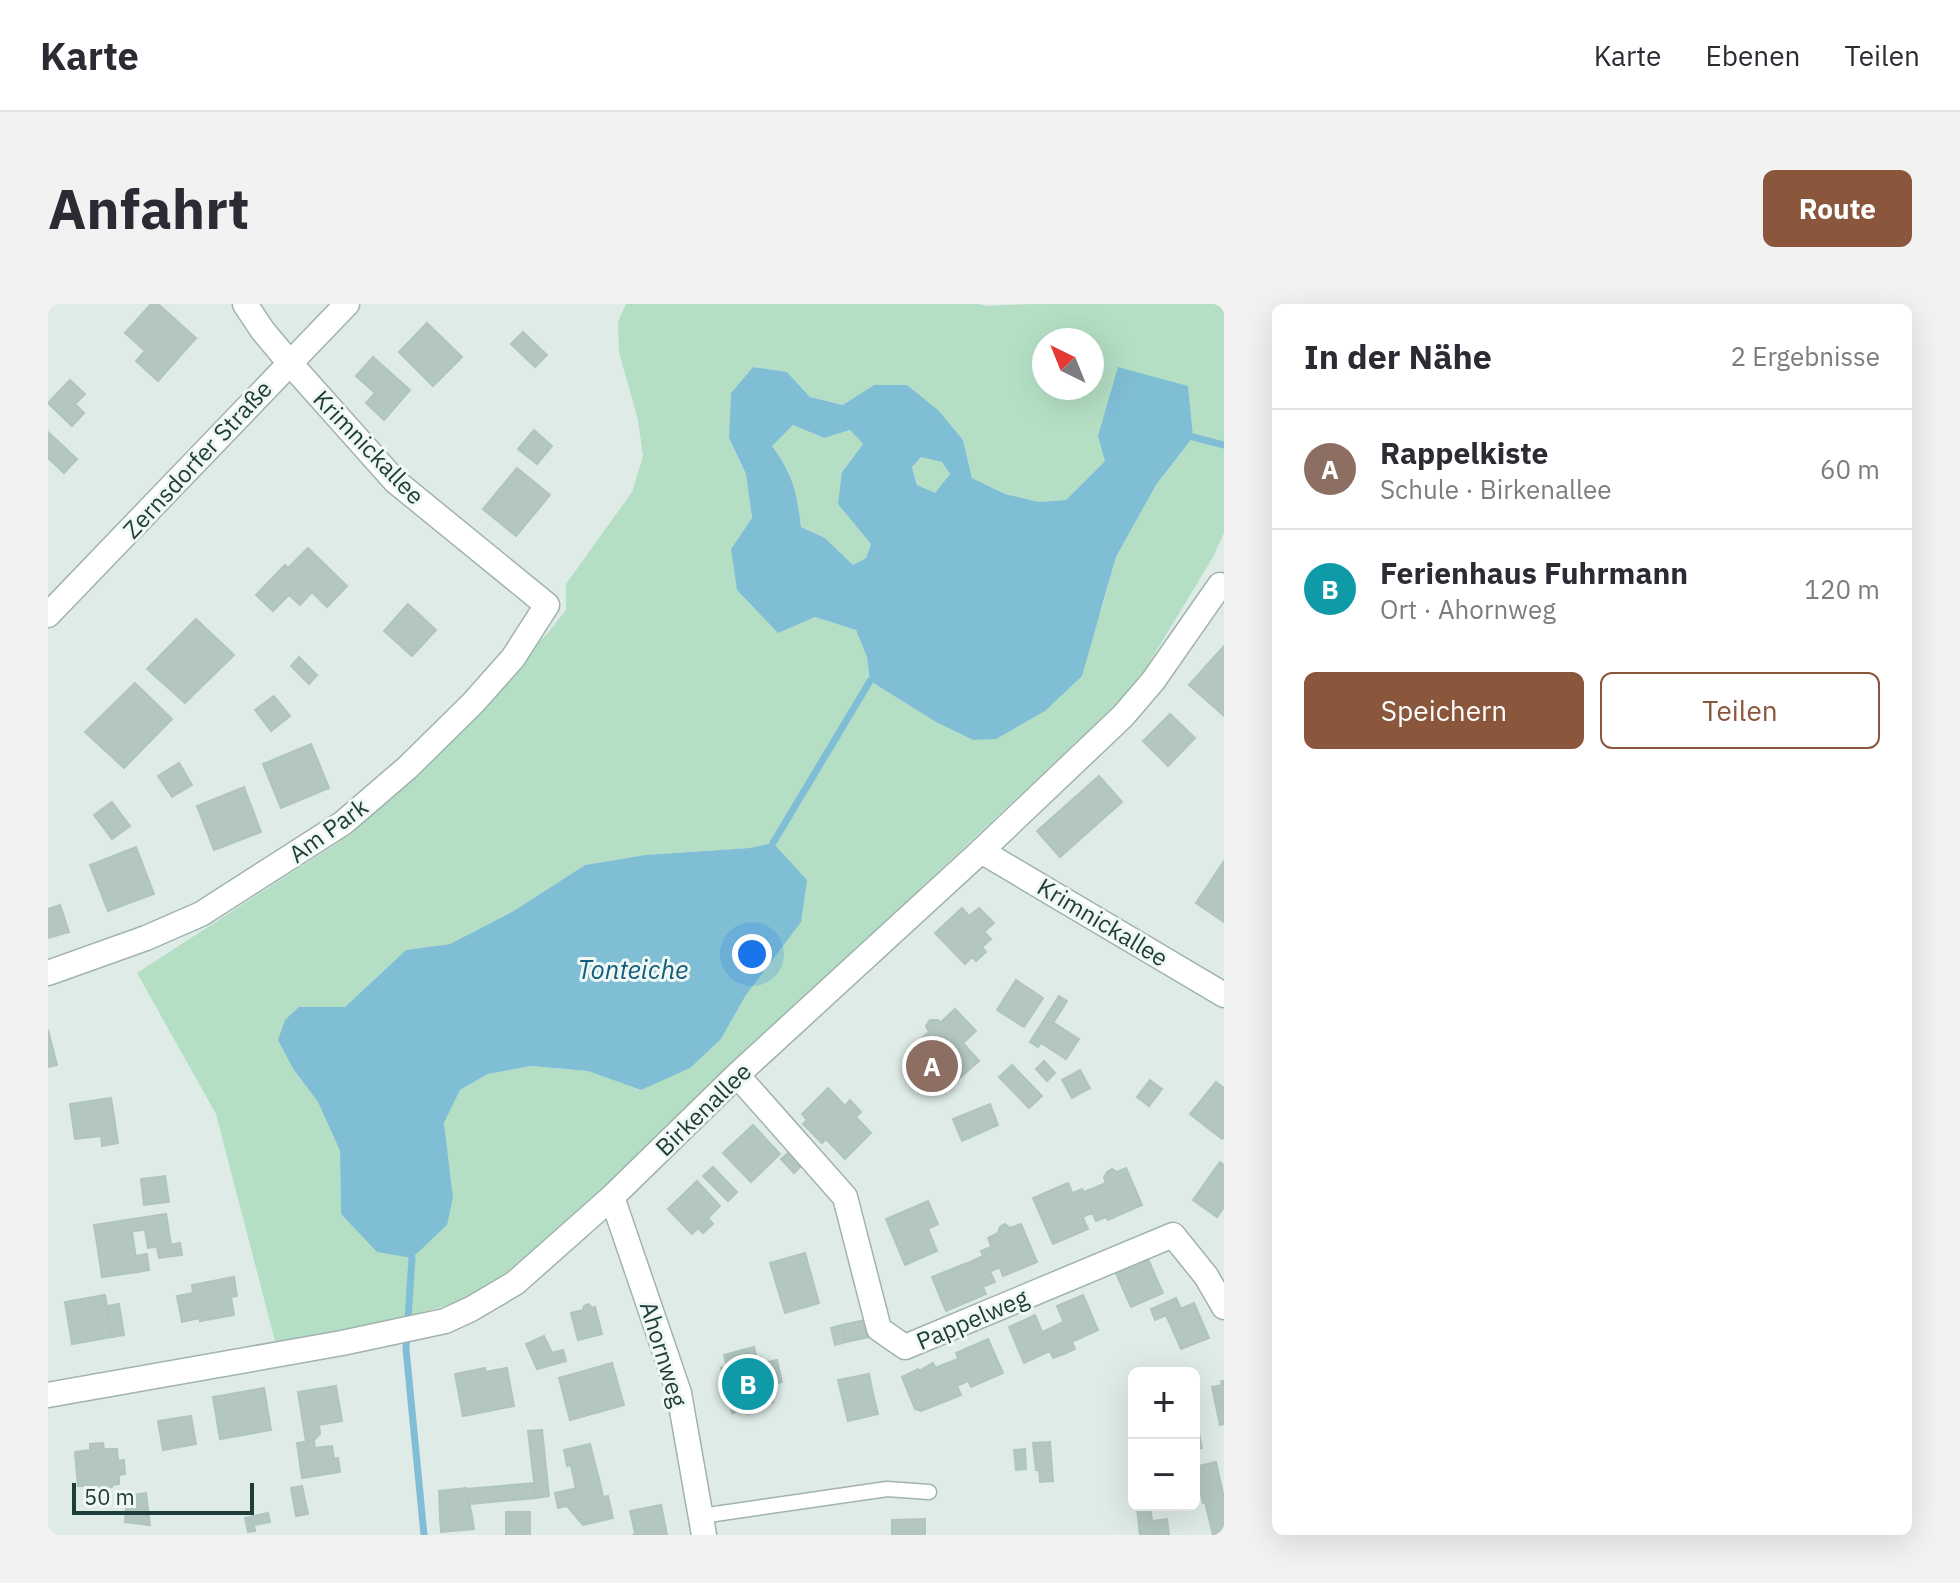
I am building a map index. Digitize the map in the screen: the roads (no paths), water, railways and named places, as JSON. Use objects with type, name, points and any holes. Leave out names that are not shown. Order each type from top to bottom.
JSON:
[{"type":"street","name":"Krimnickallee","points":[[245,304],[289,362],[395,481],[547,605]]},
{"type":"street","name":"Zernsdorfer Straße","points":[[48,615],[347,304]]},
{"type":"street","name":"Birkenallee","points":[[48,1395],[445,1321],[515,1283],[612,1197],[737,1075],[1123,716],[1153,681],[1222,586]]},
{"type":"street","name":"Am Park","points":[[48,973],[146,938],[201,914],[343,823],[407,768],[473,703],[513,658],[547,605]]},
{"type":"street","name":"Krimnickallee","points":[[981,851],[1224,995]]},
{"type":"street","name":"Pappelweg","points":[[737,1075],[845,1197],[879,1329],[905,1347],[1173,1235],[1206,1276],[1224,1307]]},
{"type":"street","name":"Ahornweg","points":[[612,1197],[679,1393],[702,1525]]},
{"type":"lane","name":"Ahornweg","points":[[702,1525],[887,1489],[929,1492]]},
{"type":"water","points":[[753,367],[787,372],[810,397],[843,405],[874,385],[907,385],[939,411],[963,440],[972,478],[1005,494],[1039,502],[1066,500],[1105,461],[1098,436],[1118,367],[1188,386],[1193,437],[1156,485],[1116,557],[1082,676],[1045,711],[996,739],[973,740],[936,722],[870,681],[867,657],[856,630],[815,617],[778,633],[737,590],[731,549],[752,518],[746,474],[729,438],[731,393]],"holes":[[[793,425],[824,438],[850,430],[863,444],[842,472],[838,504],[871,544],[866,558],[853,565],[825,538],[801,527],[793,484],[772,446]],[[921,457],[942,462],[950,474],[935,493],[917,485],[912,467]]]},
{"type":"water","name":"Tonteiche","points":[[773,843],[807,880],[801,922],[746,995],[721,1039],[690,1068],[641,1090],[588,1071],[531,1066],[488,1074],[460,1090],[444,1123],[453,1197],[447,1225],[412,1258],[377,1252],[341,1214],[340,1151],[318,1102],[294,1070],[278,1040],[285,1020],[299,1007],[345,1007],[406,950],[450,944],[512,912],[585,865],[645,855],[749,848]]},
{"type":"waterway","points":[[1193,437],[1224,445]]},
{"type":"waterway","points":[[773,843],[870,681]]},
{"type":"waterway","points":[[412,1258],[406,1349],[424,1535]]},
{"type":"place","name":"Rappelkiste","points":[[932,1066]]},
{"type":"place","name":"Ferienhaus Fuhrmann","points":[[748,1384]]}]
